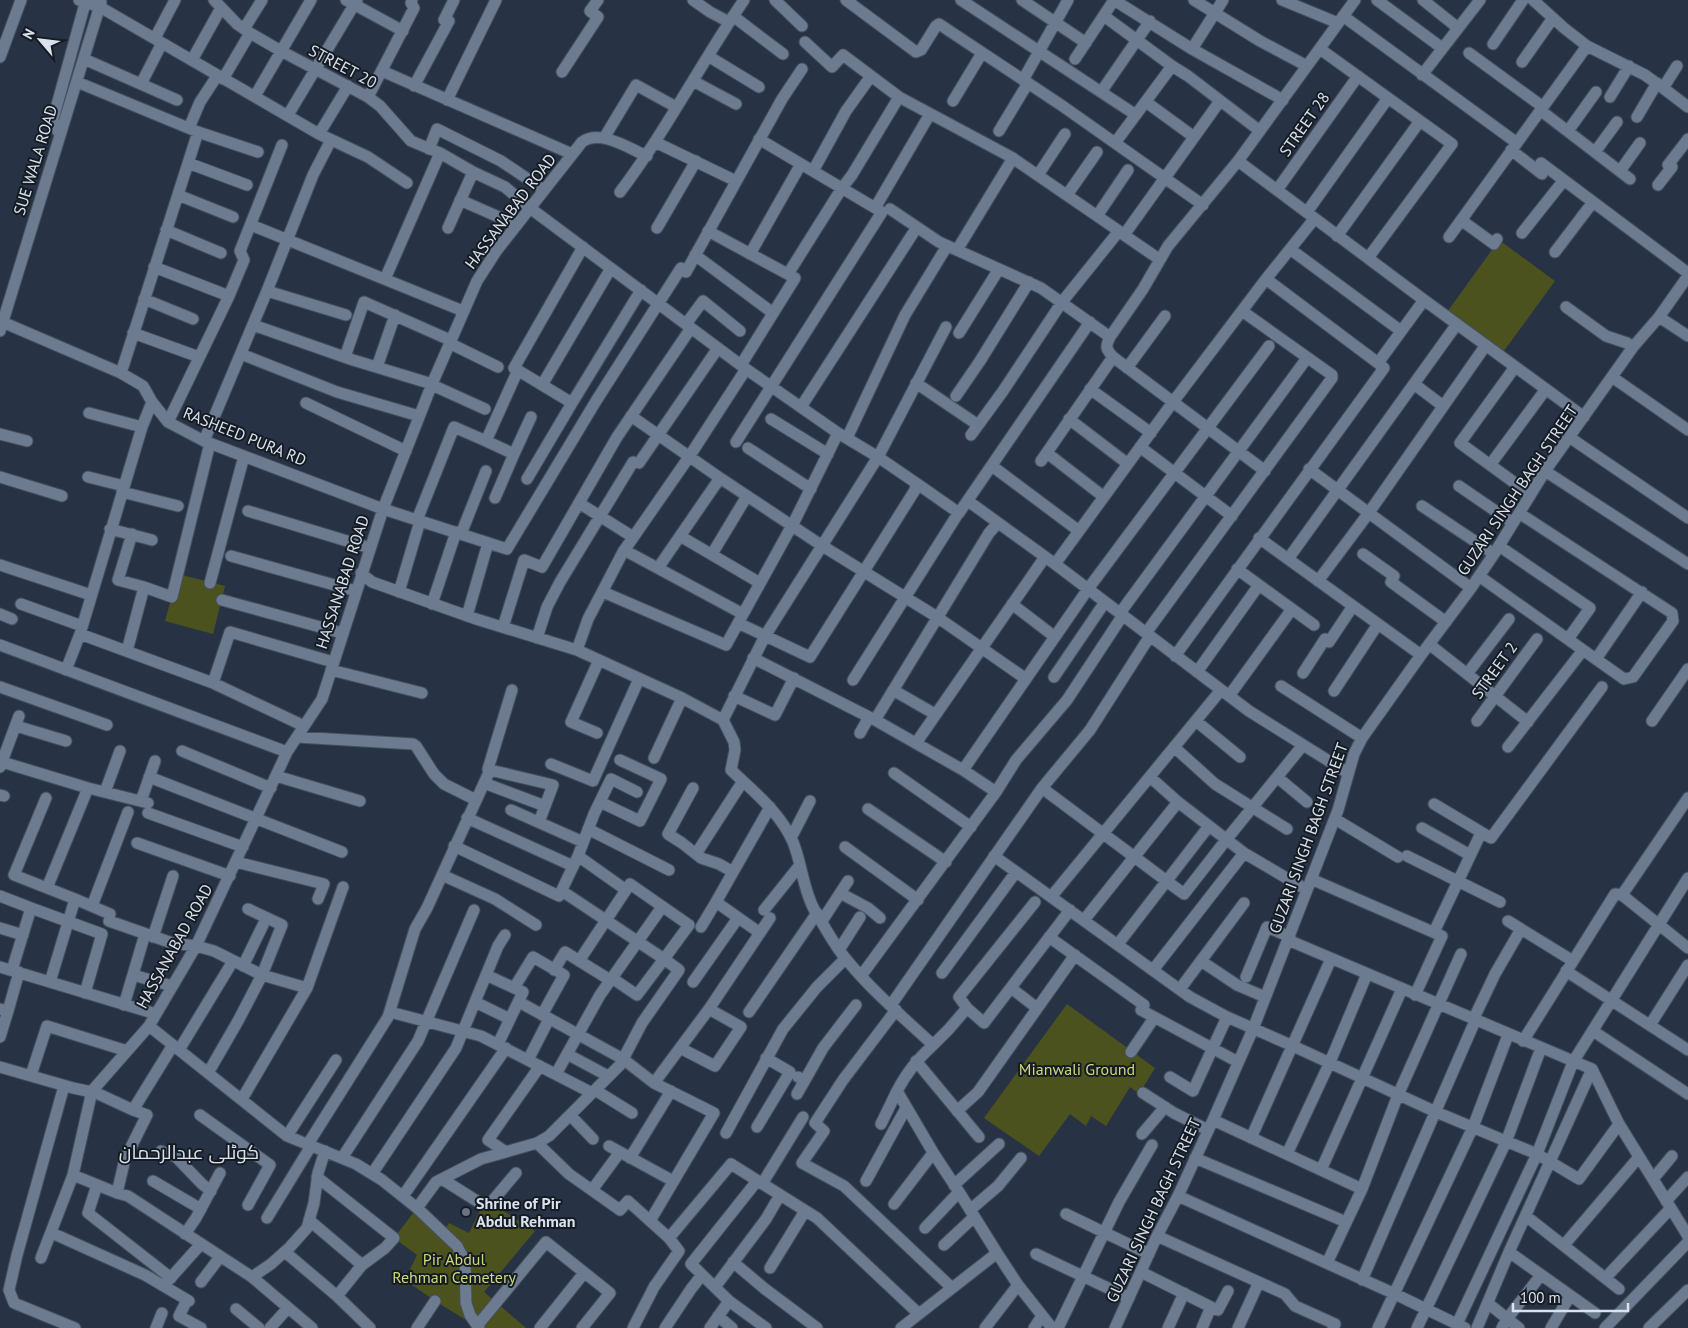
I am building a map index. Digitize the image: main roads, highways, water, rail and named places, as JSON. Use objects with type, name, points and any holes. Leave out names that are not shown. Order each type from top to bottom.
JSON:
[{"type":"place","name":"Shrine of Pir Abdul Rehman","points":[[466,1212]]},
{"type":"district","name":"کوٹلی عبدالرحمان","points":[[189,1152]]},
{"type":"park label","name":"Mianwali Ground","points":[[1077,1069]]},
{"type":"park label","name":"Pir Abdul Rehman Cemetery","points":[[454,1268]]}]
